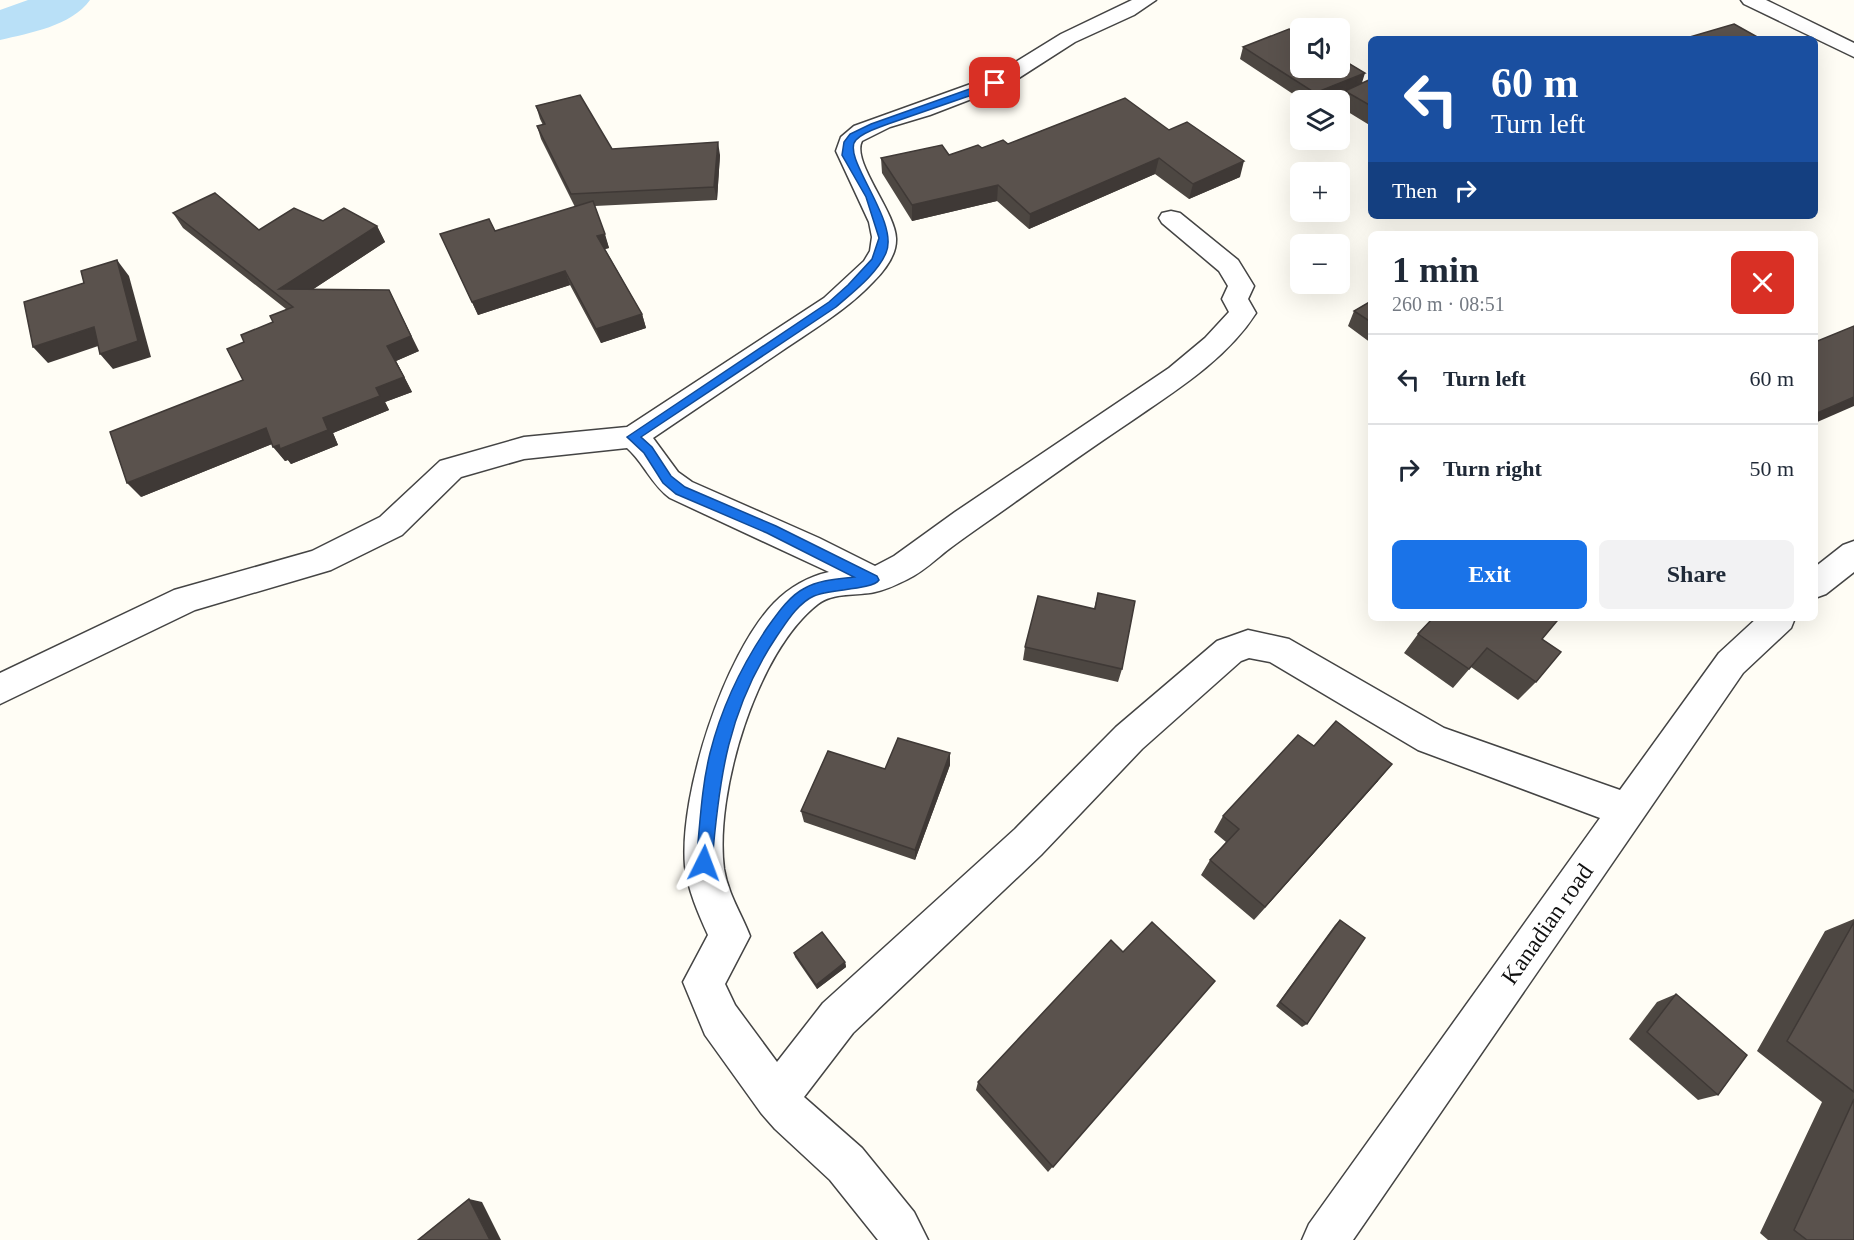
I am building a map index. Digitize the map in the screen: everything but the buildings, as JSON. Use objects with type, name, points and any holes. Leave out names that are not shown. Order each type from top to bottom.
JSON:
[{"type":"street","points":[[0,689],[186,599],[320,561],[391,526],[451,469],[524,448],[556,442],[633,437],[833,304],[876,261],[885,238],[870,197],[847,155],[848,144],[854,136],[874,126],[995,83],[1070,37],[1146,0]]},
{"type":"street","points":[[1751,0],[1854,51]]},
{"type":"street","points":[[905,1240],[898,1228],[846,1164],[790,1114],[776,1098],[720,1020],[703,982],[730,936],[709,890],[704,854],[718,753],[730,716],[754,659],[792,606],[809,592],[834,585],[873,580],[901,568],[982,509],[1157,390],[1191,365],[1234,326],[1243,313],[1236,299],[1241,286],[1235,273],[1171,218]]},
{"type":"street","points":[[633,437],[648,450],[667,480],[681,490],[771,529],[873,580]]},
{"type":"street","points":[[1818,583],[1854,554]]},
{"type":"street","name":"Kanadian road","points":[[1331,1238],[1731,663],[1776,621]]},
{"type":"street","points":[[776,1098],[837,1018],[1028,842],[1129,738],[1229,651],[1248,644],[1277,649],[1431,739],[1627,810]]},
{"type":"waterway","points":[[0,25],[25,20],[66,0]]},
{"type":"route","points":[[704,863],[710,797],[718,753],[745,678],[765,640],[792,606],[809,592],[834,585],[873,580],[771,529],[674,486],[659,470],[648,450],[633,437],[710,388],[833,304],[876,261],[884,246],[885,238],[870,197],[847,155],[846,149],[854,136],[874,126],[995,83]]}]
